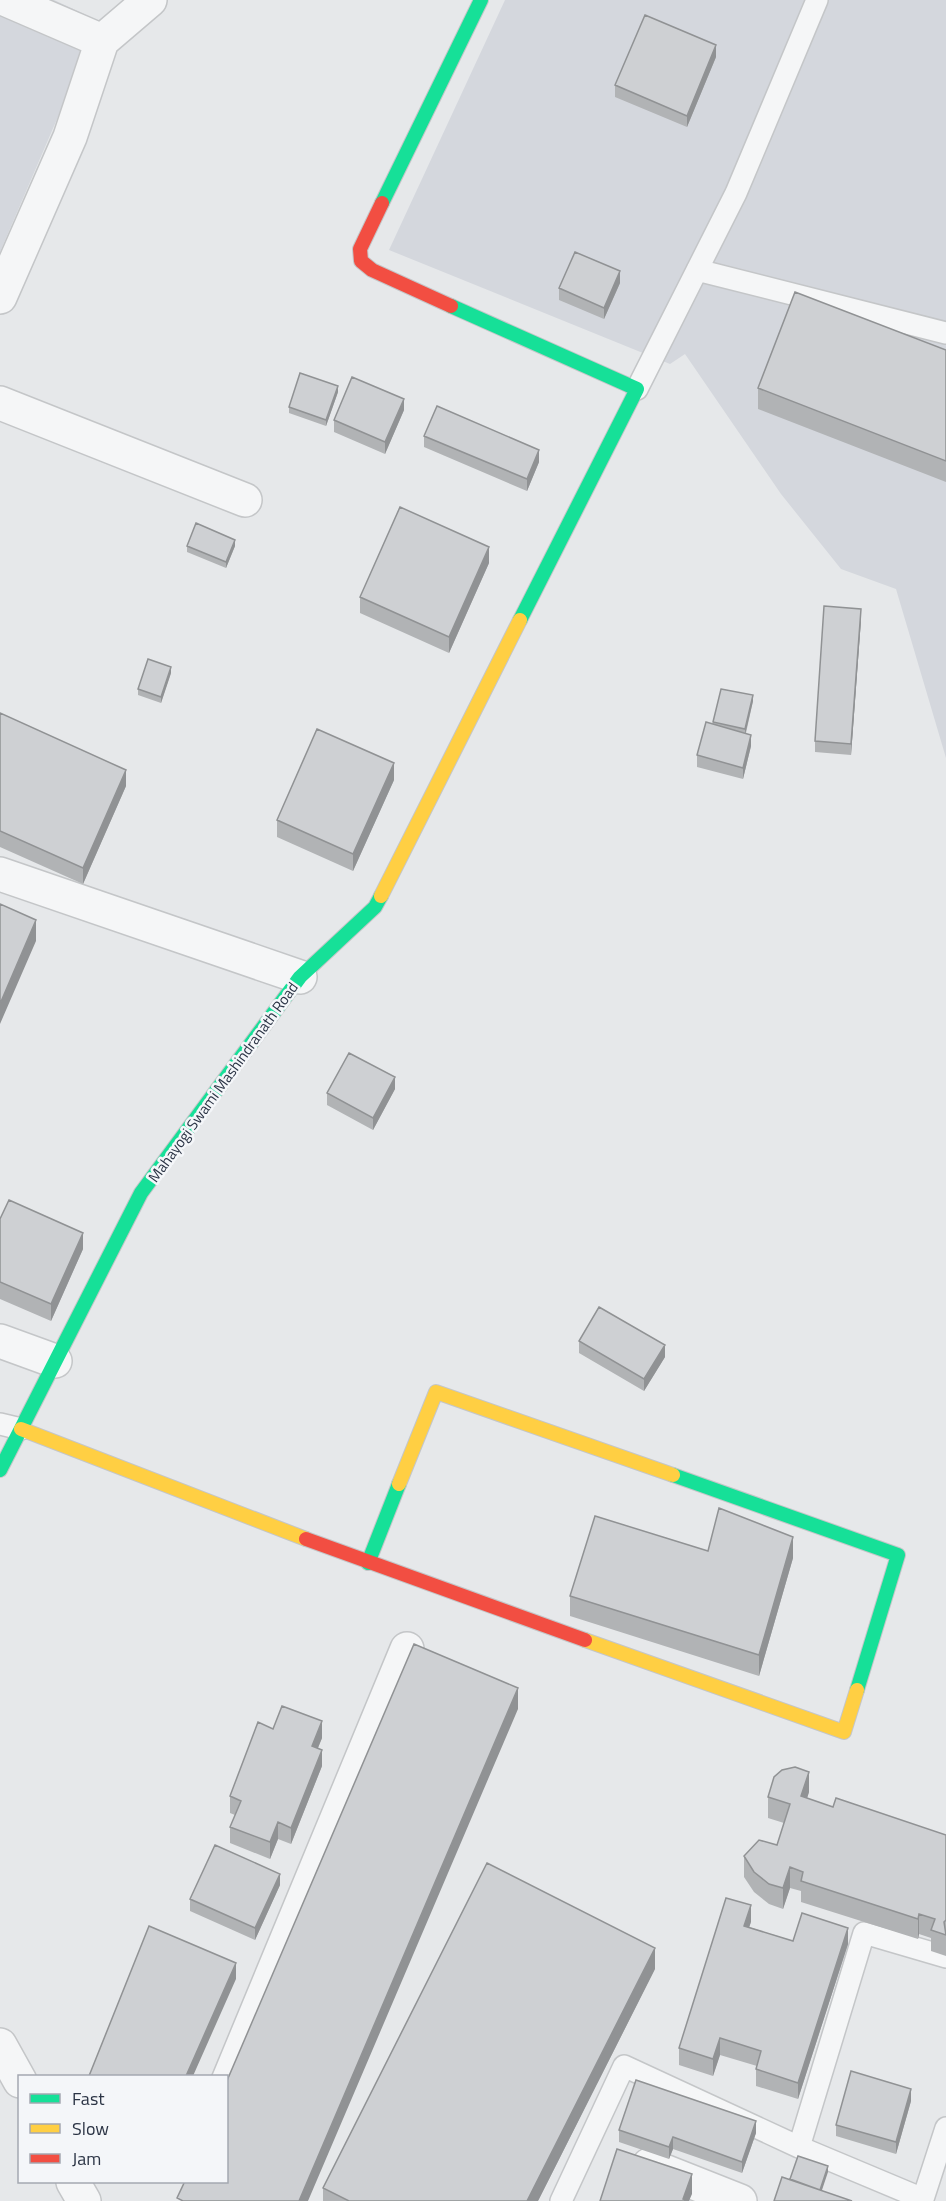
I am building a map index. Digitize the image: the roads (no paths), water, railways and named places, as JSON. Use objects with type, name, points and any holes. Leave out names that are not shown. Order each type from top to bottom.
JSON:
[{"type":"street","points":[[7,0],[102,41]]},
{"type":"street","points":[[0,297],[70,137],[102,41],[150,0]]},
{"type":"street","points":[[300,977],[375,907],[637,389],[372,270],[361,261],[360,249],[481,0]]},
{"type":"street","points":[[0,403],[245,500]]},
{"type":"street","name":"Mahayogi Swami Mashindranath Road","points":[[0,874],[300,977],[141,1193],[0,1470]]},
{"type":"street","points":[[0,1341],[55,1361]]},
{"type":"street","points":[[21,1429],[368,1563],[844,1732],[898,1556],[436,1392],[368,1563]]},
{"type":"street","points":[[228,2081],[407,1648]]},
{"type":"street","points":[[0,2045],[18,2077]]},
{"type":"street","points":[[628,2156],[740,2201]]},
{"type":"street","points":[[75,2183],[84,2201]]},
{"type":"lane","points":[[637,389],[736,193],[817,0]]},
{"type":"lane","points":[[697,270],[946,333]]},
{"type":"lane","points":[[0,1424],[21,1429]]},
{"type":"lane","points":[[799,2147],[864,1933],[946,1957]]},
{"type":"lane","points":[[561,2201],[624,2066],[799,2147],[923,2199],[946,2128]]}]
